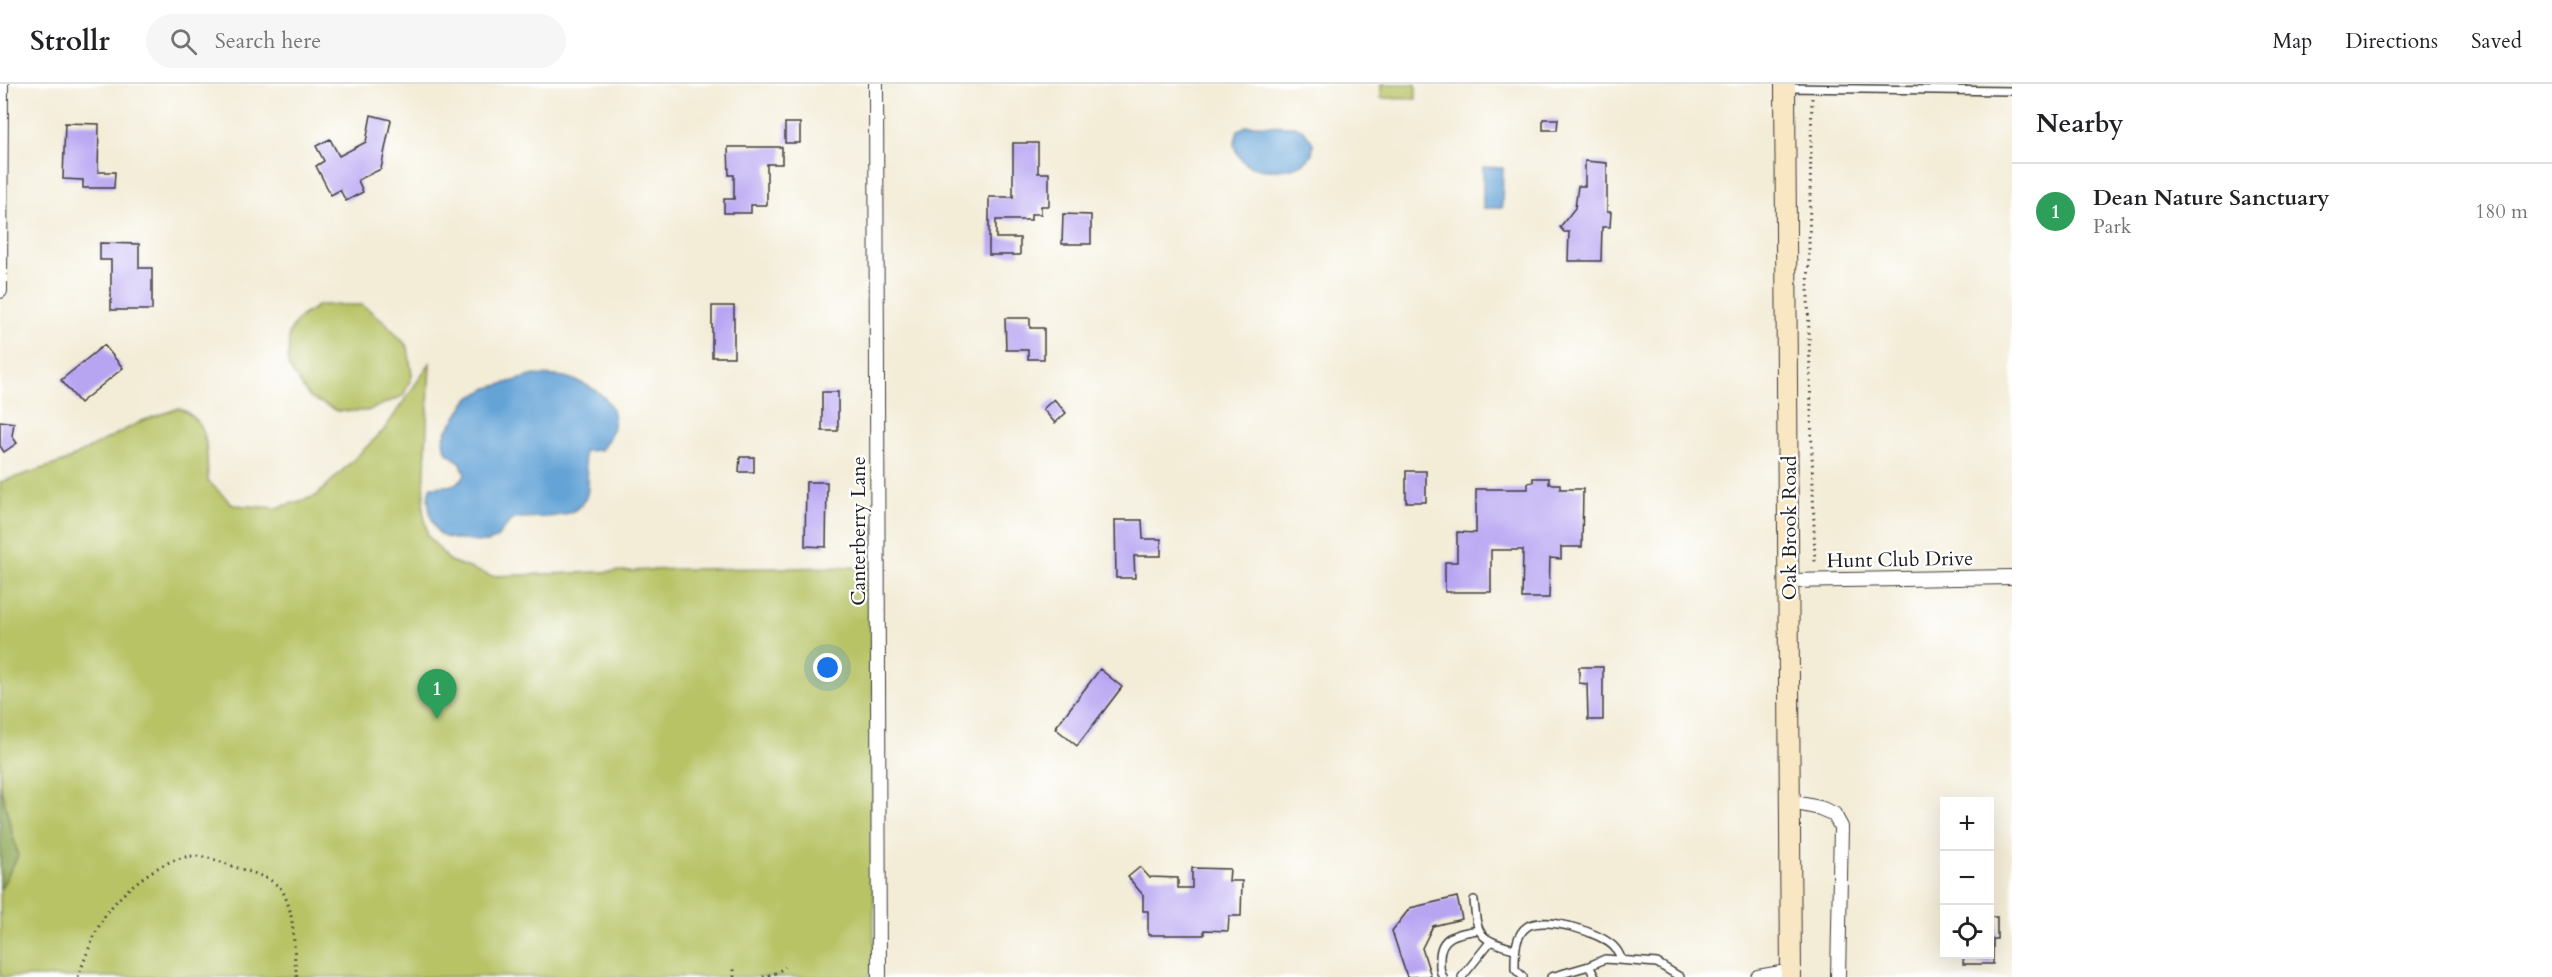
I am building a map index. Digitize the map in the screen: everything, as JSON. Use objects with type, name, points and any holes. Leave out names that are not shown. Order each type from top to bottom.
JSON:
[{"type":"main road","name":"Oak Brook Road","points":[[1785,86],[1793,975]]},
{"type":"street","points":[[0,291],[1,84]]},
{"type":"street","name":"Canterberry Lane","points":[[876,84],[879,977]]},
{"type":"street","name":"Hunt Club Drive","points":[[1789,581],[2012,577]]},
{"type":"street","points":[[1791,802],[1834,813],[1841,827],[1838,977]]},
{"type":"street","points":[[1758,977],[1793,975]]},
{"type":"lane","points":[[1785,86],[2012,92]]},
{"type":"lane","points":[[1474,900],[1478,930],[1490,942],[1514,949]]},
{"type":"lane","points":[[1523,977],[1515,969],[1514,949],[1522,932],[1530,925],[1552,923],[1596,935],[1615,947],[1622,960]]},
{"type":"lane","points":[[1443,977],[1440,971],[1442,942],[1458,934],[1478,930]]},
{"type":"lane","points":[[1462,977],[1490,942]]},
{"type":"lane","points":[[1551,977],[1605,959],[1658,963],[1680,977]]},
{"type":"lane","points":[[1589,966],[1595,977]]},
{"type":"path","points":[[1812,88],[1808,297],[1815,564]]},
{"type":"path","points":[[78,977],[101,922],[124,895],[153,869],[195,856],[253,873],[282,890],[290,908],[294,927],[297,977]]},
{"type":"path","points":[[734,966],[734,977]]},
{"type":"path","points":[[764,977],[785,967]]},
{"type":"green space","points":[[1381,84],[1416,84],[1416,99],[1381,98]]},
{"type":"green space","points":[[319,305],[362,305],[384,321],[408,347],[412,376],[403,396],[367,411],[338,411],[310,398],[288,366],[289,333],[300,317]]},
{"type":"green space","points":[[430,363],[423,510],[428,536],[450,561],[491,576],[680,569],[873,567],[874,977],[0,977],[0,482],[63,462],[142,421],[179,408],[190,414],[202,429],[207,448],[208,481],[233,505],[277,508],[316,496],[384,430]]},
{"type":"green space","points":[[0,784],[18,856],[0,890]]},
{"type":"water","points":[[1248,125],[1294,126],[1304,130],[1313,143],[1308,160],[1300,165],[1281,170],[1260,169],[1246,164],[1234,145],[1238,130]]},
{"type":"water","points":[[1483,167],[1503,168],[1502,208],[1483,208]]},
{"type":"water","points":[[535,375],[564,377],[582,383],[603,396],[610,405],[613,425],[609,437],[601,450],[584,451],[588,483],[587,496],[581,505],[563,515],[515,518],[496,538],[488,542],[445,537],[436,529],[430,515],[429,492],[431,487],[454,484],[465,475],[461,463],[447,453],[443,441],[446,432],[468,399],[488,388]]},
{"type":"building","points":[[371,115],[391,120],[381,169],[358,180],[363,192],[346,201],[340,190],[331,195],[316,166],[324,161],[316,146],[330,139],[339,156],[366,142]]},
{"type":"building","points":[[1543,119],[1558,119],[1557,130],[1543,130]]},
{"type":"building","points":[[65,123],[99,124],[98,172],[115,172],[114,188],[83,188],[83,180],[63,179]]},
{"type":"building","points":[[785,123],[800,123],[800,143],[785,143]]},
{"type":"building","points":[[1013,143],[1038,143],[1038,173],[1049,173],[1049,206],[1041,206],[1041,214],[1031,214],[1031,220],[996,220],[996,238],[1020,238],[1020,255],[989,255],[989,197],[1013,197]]},
{"type":"building","points":[[728,147],[782,147],[782,164],[767,164],[767,205],[751,205],[751,213],[724,213],[724,199],[734,199],[734,175],[729,175]]},
{"type":"building","points":[[1585,161],[1607,163],[1607,212],[1611,212],[1610,227],[1602,227],[1601,261],[1568,261],[1569,232],[1564,232],[1560,227],[1575,208],[1578,186],[1585,186]]},
{"type":"building","points":[[1063,214],[1091,215],[1091,244],[1062,244]]},
{"type":"building","points":[[100,243],[139,244],[139,268],[152,268],[152,310],[111,310],[111,260],[100,260]]},
{"type":"building","points":[[712,306],[734,306],[734,357],[712,357]]},
{"type":"building","points":[[1005,318],[1030,318],[1030,328],[1044,328],[1044,359],[1028,359],[1028,350],[1006,350]]},
{"type":"building","points":[[104,345],[123,368],[80,403],[61,380]]},
{"type":"building","points":[[822,392],[838,392],[838,431],[822,431]]},
{"type":"building","points":[[1054,399],[1066,413],[1055,423],[1043,409]]},
{"type":"building","points":[[0,421],[14,423],[12,436],[17,443],[4,452],[0,446]]},
{"type":"building","points":[[740,457],[754,457],[754,472],[739,472]]},
{"type":"building","points":[[1406,471],[1426,471],[1426,502],[1406,502]]},
{"type":"building","points":[[1533,478],[1549,478],[1549,484],[1560,484],[1560,489],[1583,489],[1582,547],[1561,547],[1561,559],[1550,558],[1549,598],[1522,598],[1523,550],[1491,550],[1491,592],[1445,592],[1445,562],[1457,562],[1457,532],[1476,533],[1476,489],[1528,489],[1528,483],[1533,482]]},
{"type":"building","points":[[806,482],[827,482],[826,547],[805,546]]},
{"type":"building","points":[[1115,520],[1142,520],[1143,539],[1161,539],[1161,556],[1134,556],[1135,578],[1116,578]]},
{"type":"building","points":[[1579,667],[1603,667],[1603,720],[1588,720],[1587,684],[1579,683]]},
{"type":"building","points":[[1100,669],[1122,687],[1077,746],[1055,728]]},
{"type":"building","points":[[1140,867],[1149,877],[1178,878],[1178,888],[1192,888],[1192,868],[1230,869],[1229,881],[1242,881],[1241,916],[1229,916],[1228,931],[1204,930],[1204,935],[1148,935],[1148,911],[1143,911],[1143,895],[1128,877]]},
{"type":"building","points":[[1457,897],[1462,919],[1433,926],[1422,948],[1431,976],[1407,977],[1392,931],[1410,908]]},
{"type":"building","points":[[1994,917],[1997,917],[1997,939],[1994,939]]},
{"type":"building","points":[[1964,959],[1993,959],[1993,964],[1963,964]]},
{"type":"place","name":"Dean Nature Sanctuary","points":[[437,719]]}]
